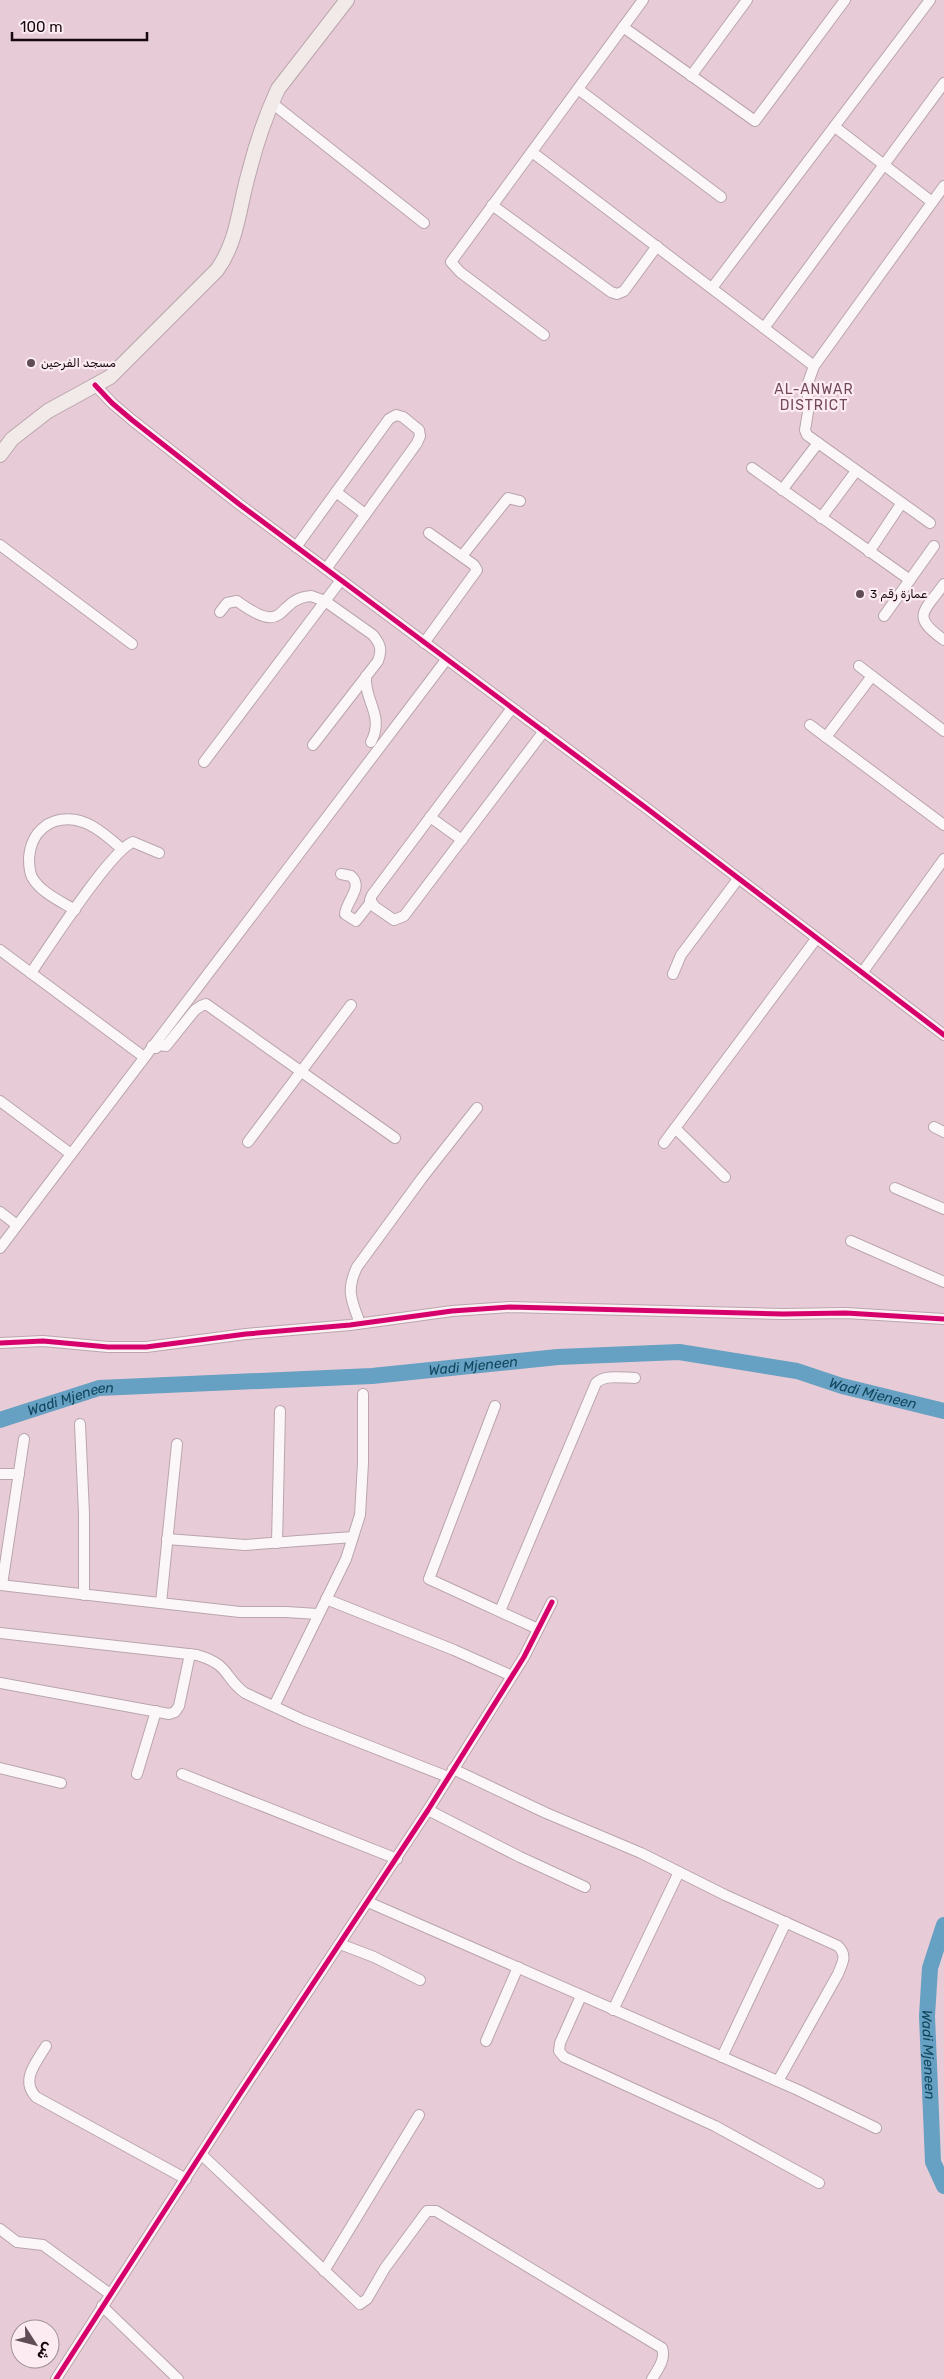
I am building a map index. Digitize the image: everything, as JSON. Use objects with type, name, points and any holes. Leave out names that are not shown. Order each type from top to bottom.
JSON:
[{"type":"street","points":[[1,452],[28,426],[48,411],[110,377],[124,365],[224,260],[234,235],[249,171],[278,89],[347,0]]},
{"type":"street","points":[[544,335],[460,272],[451,262],[643,0]]},
{"type":"street","points":[[692,76],[747,0]]},
{"type":"street","points":[[623,27],[755,121],[845,0]]},
{"type":"street","points":[[712,288],[930,0]]},
{"type":"street","points":[[764,328],[944,83]]},
{"type":"street","points":[[578,89],[721,196]]},
{"type":"street","points":[[272,103],[424,223]]},
{"type":"street","points":[[835,127],[932,202]]},
{"type":"street","points":[[532,152],[814,366]]},
{"type":"street","points":[[930,523],[807,435],[805,430],[809,406],[808,383],[814,366],[944,186]]},
{"type":"street","points":[[492,205],[611,292],[617,294],[624,290],[657,246]]},
{"type":"street","points":[[96,385],[132,420],[326,570],[544,731],[944,1035]]},
{"type":"street","points":[[296,547],[389,419],[396,415],[403,417],[419,430],[420,436],[326,570]]},
{"type":"street","points":[[782,490],[818,443]]},
{"type":"street","points":[[752,468],[910,580]]},
{"type":"street","points":[[821,518],[856,471]]},
{"type":"street","points":[[336,492],[365,514]]},
{"type":"street","points":[[462,556],[508,498],[520,501]]},
{"type":"street","points":[[869,552],[901,504]]},
{"type":"street","points":[[424,643],[477,570],[462,556],[429,532]]},
{"type":"street","points":[[0,544],[132,644]]},
{"type":"street","points":[[884,616],[934,546]]},
{"type":"street","points":[[204,762],[341,580]]},
{"type":"street","points":[[944,584],[924,612],[923,621],[926,627],[944,640]]},
{"type":"street","points":[[220,612],[227,602],[237,601],[259,616],[273,618],[304,596],[311,596],[326,601],[379,642],[381,654],[313,745]]},
{"type":"street","points":[[0,1248],[446,660]]},
{"type":"street","points":[[858,666],[944,732]]},
{"type":"street","points":[[366,676],[366,692],[376,718],[377,726],[371,742]]},
{"type":"street","points":[[826,737],[872,676]]},
{"type":"street","points":[[341,874],[350,876],[355,883],[354,892],[345,914],[349,918],[356,920],[371,902],[372,895],[512,708]]},
{"type":"street","points":[[810,725],[944,825]]},
{"type":"street","points":[[371,902],[394,920],[401,918],[544,731]]},
{"type":"street","points":[[430,817],[462,840]]},
{"type":"street","points":[[74,910],[39,886],[31,876],[29,864],[30,849],[36,834],[46,825],[59,820],[77,820],[96,829],[122,849]]},
{"type":"street","points":[[31,973],[74,910],[122,849],[133,842],[159,853]]},
{"type":"street","points":[[862,973],[944,859]]},
{"type":"street","points":[[673,974],[681,955],[738,879]]},
{"type":"street","points":[[664,1143],[816,939]]},
{"type":"street","points":[[0,950],[144,1057]]},
{"type":"street","points":[[152,1046],[156,1048],[159,1045],[166,1046],[196,1010],[206,1004],[395,1138]]},
{"type":"street","points":[[248,1142],[351,1005]]},
{"type":"street","points":[[0,1101],[71,1154]]},
{"type":"street","points":[[360,1323],[350,1290],[351,1280],[358,1267],[422,1178],[477,1108]]},
{"type":"street","points":[[675,1128],[725,1177]]},
{"type":"street","points":[[895,1188],[944,1209]]},
{"type":"street","points":[[0,1212],[17,1225]]},
{"type":"street","points":[[851,1240],[944,1282]]},
{"type":"street","points":[[0,1343],[43,1341],[108,1348],[146,1347],[452,1311],[510,1307],[783,1314],[846,1313],[944,1319]]},
{"type":"street","points":[[500,1611],[596,1383],[601,1379],[610,1377],[635,1378]]},
{"type":"street","points":[[274,1706],[346,1559],[360,1515],[363,1463],[363,1394]]},
{"type":"street","points":[[495,1406],[429,1579],[538,1629]]},
{"type":"street","points":[[277,1543],[280,1411]]},
{"type":"street","points":[[80,1424],[84,1514],[84,1595]]},
{"type":"street","points":[[24,1439],[1,1585],[240,1612],[318,1614]]},
{"type":"street","points":[[162,1603],[177,1444]]},
{"type":"street","points":[[0,1474],[19,1474]]},
{"type":"street","points":[[167,1539],[245,1545],[353,1538]]},
{"type":"street","points":[[326,1599],[454,1650],[512,1676]]},
{"type":"street","points":[[56,2379],[428,1810],[512,1676],[552,1602]]},
{"type":"street","points":[[0,1632],[190,1654],[213,1660],[222,1666],[237,1688],[274,1706],[450,1773],[641,1852],[679,1872],[838,1946],[843,1951],[845,1958],[838,1974],[778,2081]]},
{"type":"street","points":[[0,1683],[169,1714],[175,1712],[179,1706],[190,1654]]},
{"type":"street","points":[[136,1774],[156,1711]]},
{"type":"street","points":[[0,1768],[61,1783]]},
{"type":"street","points":[[182,1774],[397,1858]]},
{"type":"street","points":[[428,1810],[520,1857],[585,1886]]},
{"type":"street","points":[[613,2010],[679,1872]]},
{"type":"street","points":[[368,1902],[778,2081],[876,2128]]},
{"type":"street","points":[[722,2057],[786,1922]]},
{"type":"street","points":[[340,1944],[374,1957],[420,1980]]},
{"type":"street","points":[[486,2040],[518,1967]]},
{"type":"street","points":[[581,1996],[560,2043],[559,2052],[564,2058],[715,2126],[819,2184]]},
{"type":"street","points":[[46,2046],[32,2070],[28,2083],[30,2091],[36,2097],[186,2179]]},
{"type":"street","points":[[324,2271],[420,2115]]},
{"type":"street","points":[[202,2155],[360,2304],[363,2304],[384,2268],[427,2210],[436,2211],[662,2348],[664,2354],[662,2362],[652,2379]]},
{"type":"street","points":[[0,2229],[17,2242],[43,2245],[110,2294]]},
{"type":"street","points":[[102,2306],[178,2379]]},
{"type":"waterway","name":"Wadi Mjeneen","points":[[0,1420],[99,1388],[372,1376],[558,1357],[679,1352],[797,1371],[842,1386],[944,1411]]},
{"type":"waterway","name":"Wadi Mjeneen","points":[[944,1925],[930,1968],[927,2016],[933,2162],[944,2186]]},
{"type":"cycle path","points":[[95,385],[132,420],[239,504],[645,807],[944,1035]]},
{"type":"cycle path","points":[[0,1343],[43,1341],[108,1347],[146,1347],[246,1334],[350,1325],[452,1311],[510,1307],[783,1314],[846,1313],[944,1319]]},
{"type":"cycle path","points":[[56,2379],[238,2097],[428,1810],[524,1657],[552,1602]]},
{"type":"place","name":"مسجد الفرحين","points":[[31,363]]},
{"type":"place","name":"عمارة رقم 3","points":[[860,594]]},
{"type":"district","name":"AL-ANWAR DISTRICT","points":[[814,398]]}]
